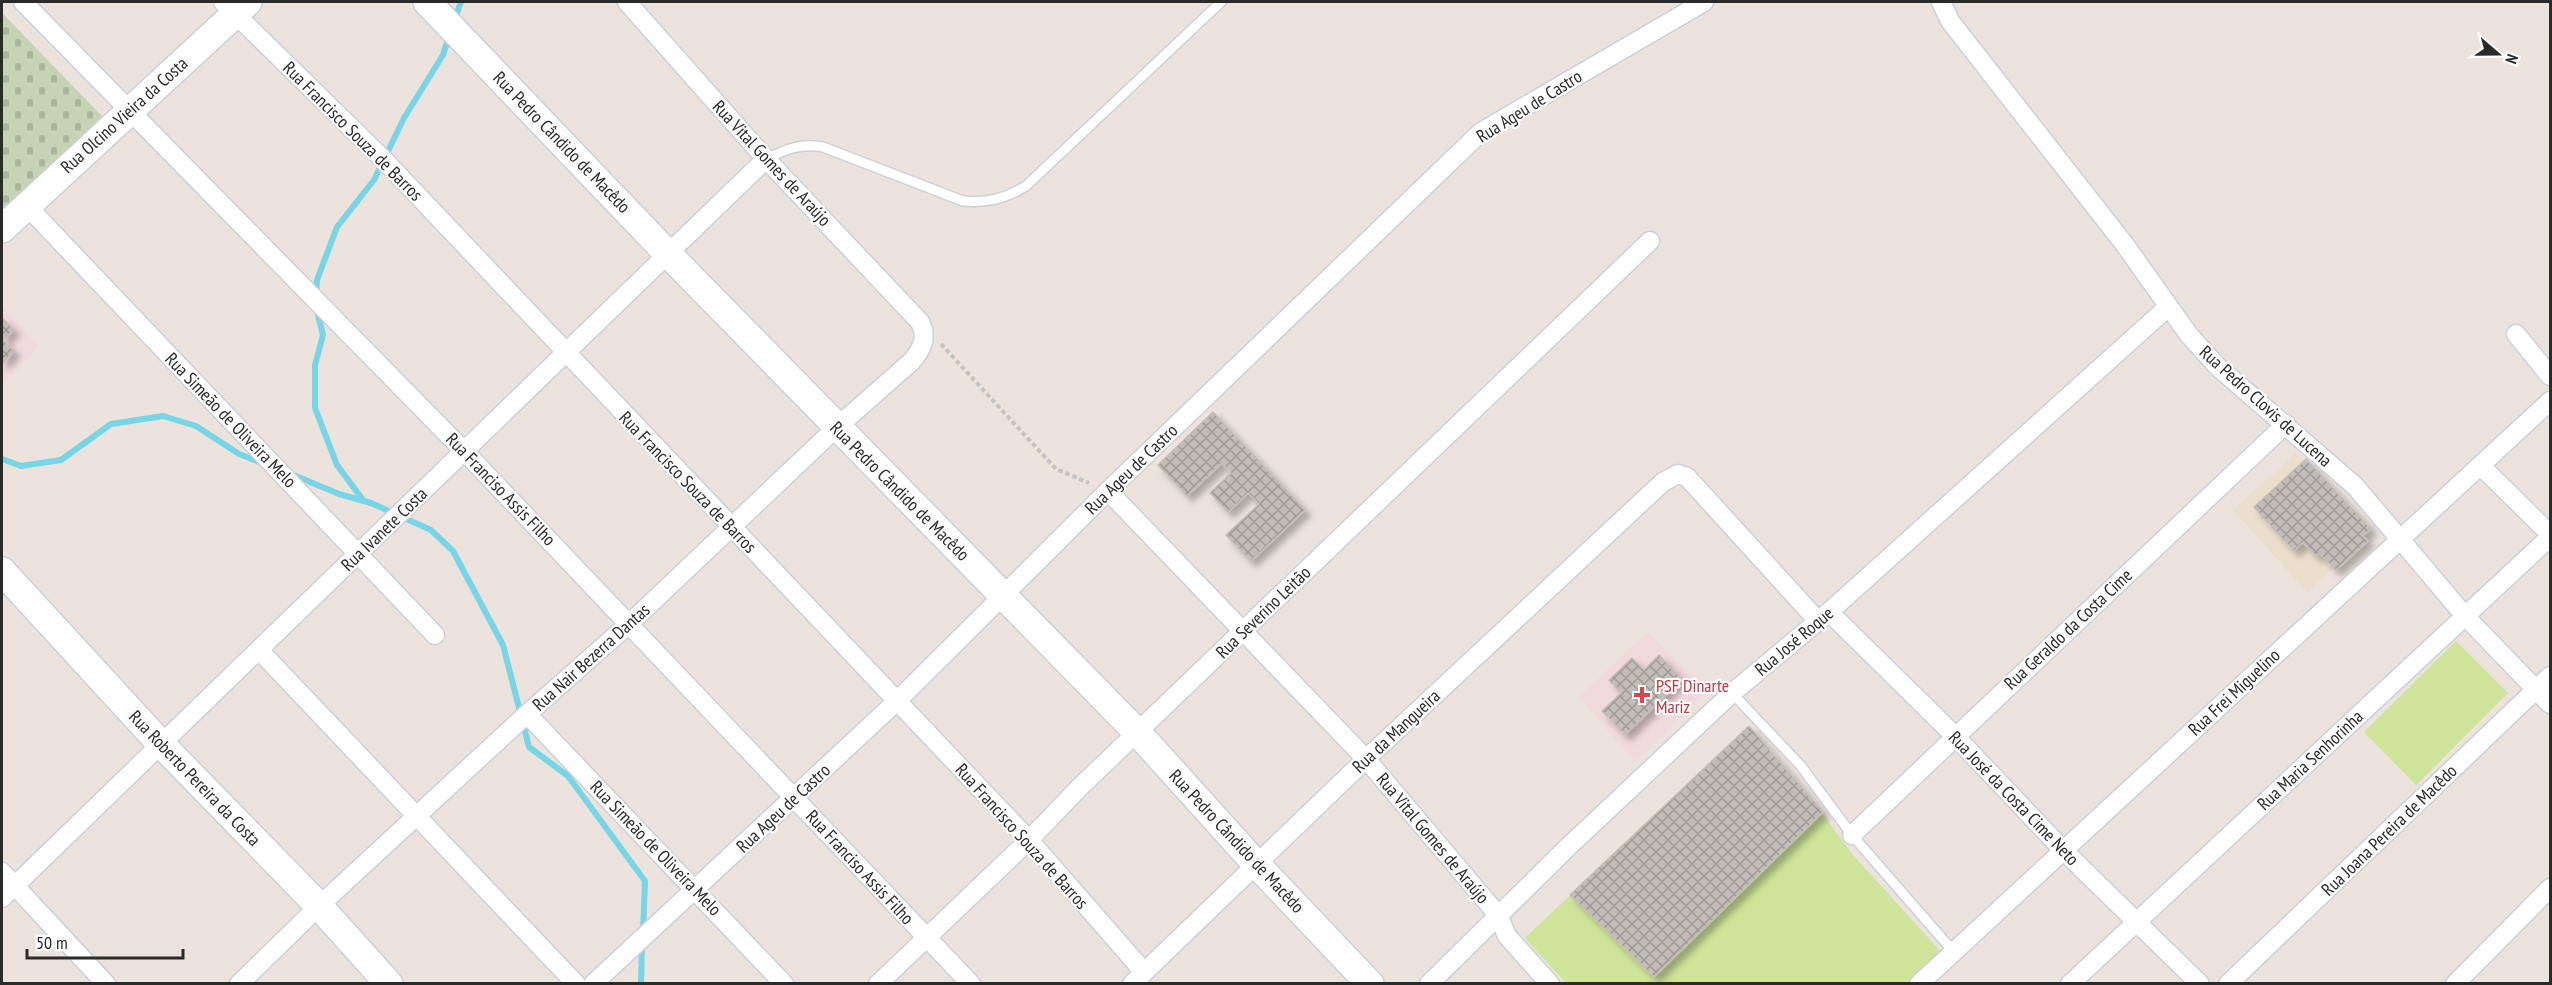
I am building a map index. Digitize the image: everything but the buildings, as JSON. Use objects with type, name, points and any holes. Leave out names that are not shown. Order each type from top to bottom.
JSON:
[{"type":"street","name":"Rua Franciso Assis Filho","points":[[23,2],[630,623],[971,984]]},
{"type":"street","name":"Rua Pedro Cândido de Macêdo","points":[[427,2],[668,254],[1137,732],[1257,865],[1370,984]]},
{"type":"street","name":"Rua Vital Gomes de Araújo","points":[[627,2],[766,159],[921,322]]},
{"type":"street","name":"Rua Ageu de Castro","points":[[593,984],[897,701],[1108,491],[1481,132],[1704,2]]},
{"type":"street","name":"Rua Pedro Clovis de Lucena","points":[[1941,2],[1950,21],[2125,245],[2189,335],[2218,367],[2355,486],[2465,616],[2550,704]]},
{"type":"street","name":"Rua Olcino Vieira da Costa","points":[[2,229],[130,109],[235,5]]},
{"type":"street","name":"Rua Francisco Souza de Barros","points":[[235,5],[1029,840],[1138,978]]},
{"type":"street","name":"Rua Ivanete Costa","points":[[8,892],[160,743],[566,355],[766,159]]},
{"type":"street","name":"Rua Simeão de Oliveira Melo","points":[[26,205],[435,635]]},
{"type":"street","name":"Rua Severino Leitão","points":[[878,984],[1029,840],[1137,732],[1650,241]]},
{"type":"street","name":"Rua José Roque","points":[[1429,984],[1498,915],[1732,693],[1823,616],[2168,307]]},
{"type":"street","name":"Rua Nair Bezerra Dantas","points":[[239,984],[319,906],[527,714],[630,623],[837,427],[912,362],[923,342],[925,330],[921,322]]},
{"type":"street","points":[[2516,334],[2550,376]]},
{"type":"street","name":"Rua Frei Miguelino","points":[[1919,984],[2550,401]]},
{"type":"street","name":"Rua Geraldo da Costa Cime","points":[[1852,835],[2286,424]]},
{"type":"street","points":[[2481,466],[2550,536]]},
{"type":"street","name":"Rua José da Costa Cime Neto","points":[[1663,482],[1678,474],[1687,477],[1823,616],[1955,736],[2063,850],[2138,920],[2200,984]]},
{"type":"street","name":"Rua da Mangueira","points":[[1138,978],[1366,759],[1663,482]]},
{"type":"street","name":"Rua Vital Gomes de Araújo","points":[[1108,491],[1366,759],[1498,915],[1507,936],[1550,984]]},
{"type":"street","name":"Rua Maria Senhorinha","points":[[2070,984],[2550,536]]},
{"type":"street","name":"Rua Roberto Pereira da Costa","points":[[2,571],[160,743],[319,906],[389,984]]},
{"type":"street","points":[[259,650],[576,984]]},
{"type":"street","name":"Rua Joana Pereira de Macêdo","points":[[2228,984],[2550,676]]},
{"type":"street","name":"Rua Simeão de Oliveira Melo","points":[[527,714],[784,984]]},
{"type":"street","points":[[2,872],[8,892],[106,984]]},
{"type":"street","points":[[2455,984],[2550,888]]},
{"type":"lane","points":[[766,159],[785,149],[811,144],[963,201],[986,203],[1007,197],[1026,186],[1221,2]]},
{"type":"lane","points":[[1732,693],[1801,766],[1852,835],[1953,951]]},
{"type":"path","points":[[921,322],[1056,469],[1108,491]]},
{"type":"shaded area","points":[[2,307],[39,346],[2,384]]},
{"type":"shaded area","points":[[2296,453],[2370,535],[2307,592],[2233,510]]},
{"type":"shaded area","name":"PSF Dinarte Mariz","points":[[1648,632],[1706,692],[1635,762],[1579,697]]},
{"type":"green space","points":[[2,13],[102,116],[2,212]]},
{"type":"green space","points":[[2456,641],[2508,693],[2416,785],[2364,732]]},
{"type":"green space","points":[[1749,726],[1812,799],[1852,854],[1943,954],[1912,983],[1567,984],[1525,938]]},
{"type":"waterway","points":[[454,21],[461,2]]},
{"type":"waterway","points":[[316,294],[317,280],[337,227],[374,180],[404,118],[443,55],[449,36]]},
{"type":"waterway","points":[[316,307],[323,335],[315,365],[315,408],[337,465],[363,500]]},
{"type":"waterway","points":[[2,459],[21,466],[61,460],[111,424],[163,416],[196,426],[239,454],[262,463]]},
{"type":"waterway","points":[[291,474],[339,494],[371,503],[431,530],[453,551],[503,645],[529,747],[568,776],[645,881],[643,932]]},
{"type":"waterway","points":[[641,984],[642,945]]},
{"type":"place","name":"PSF Dinarte Mariz","points":[[1642,695]]}]
